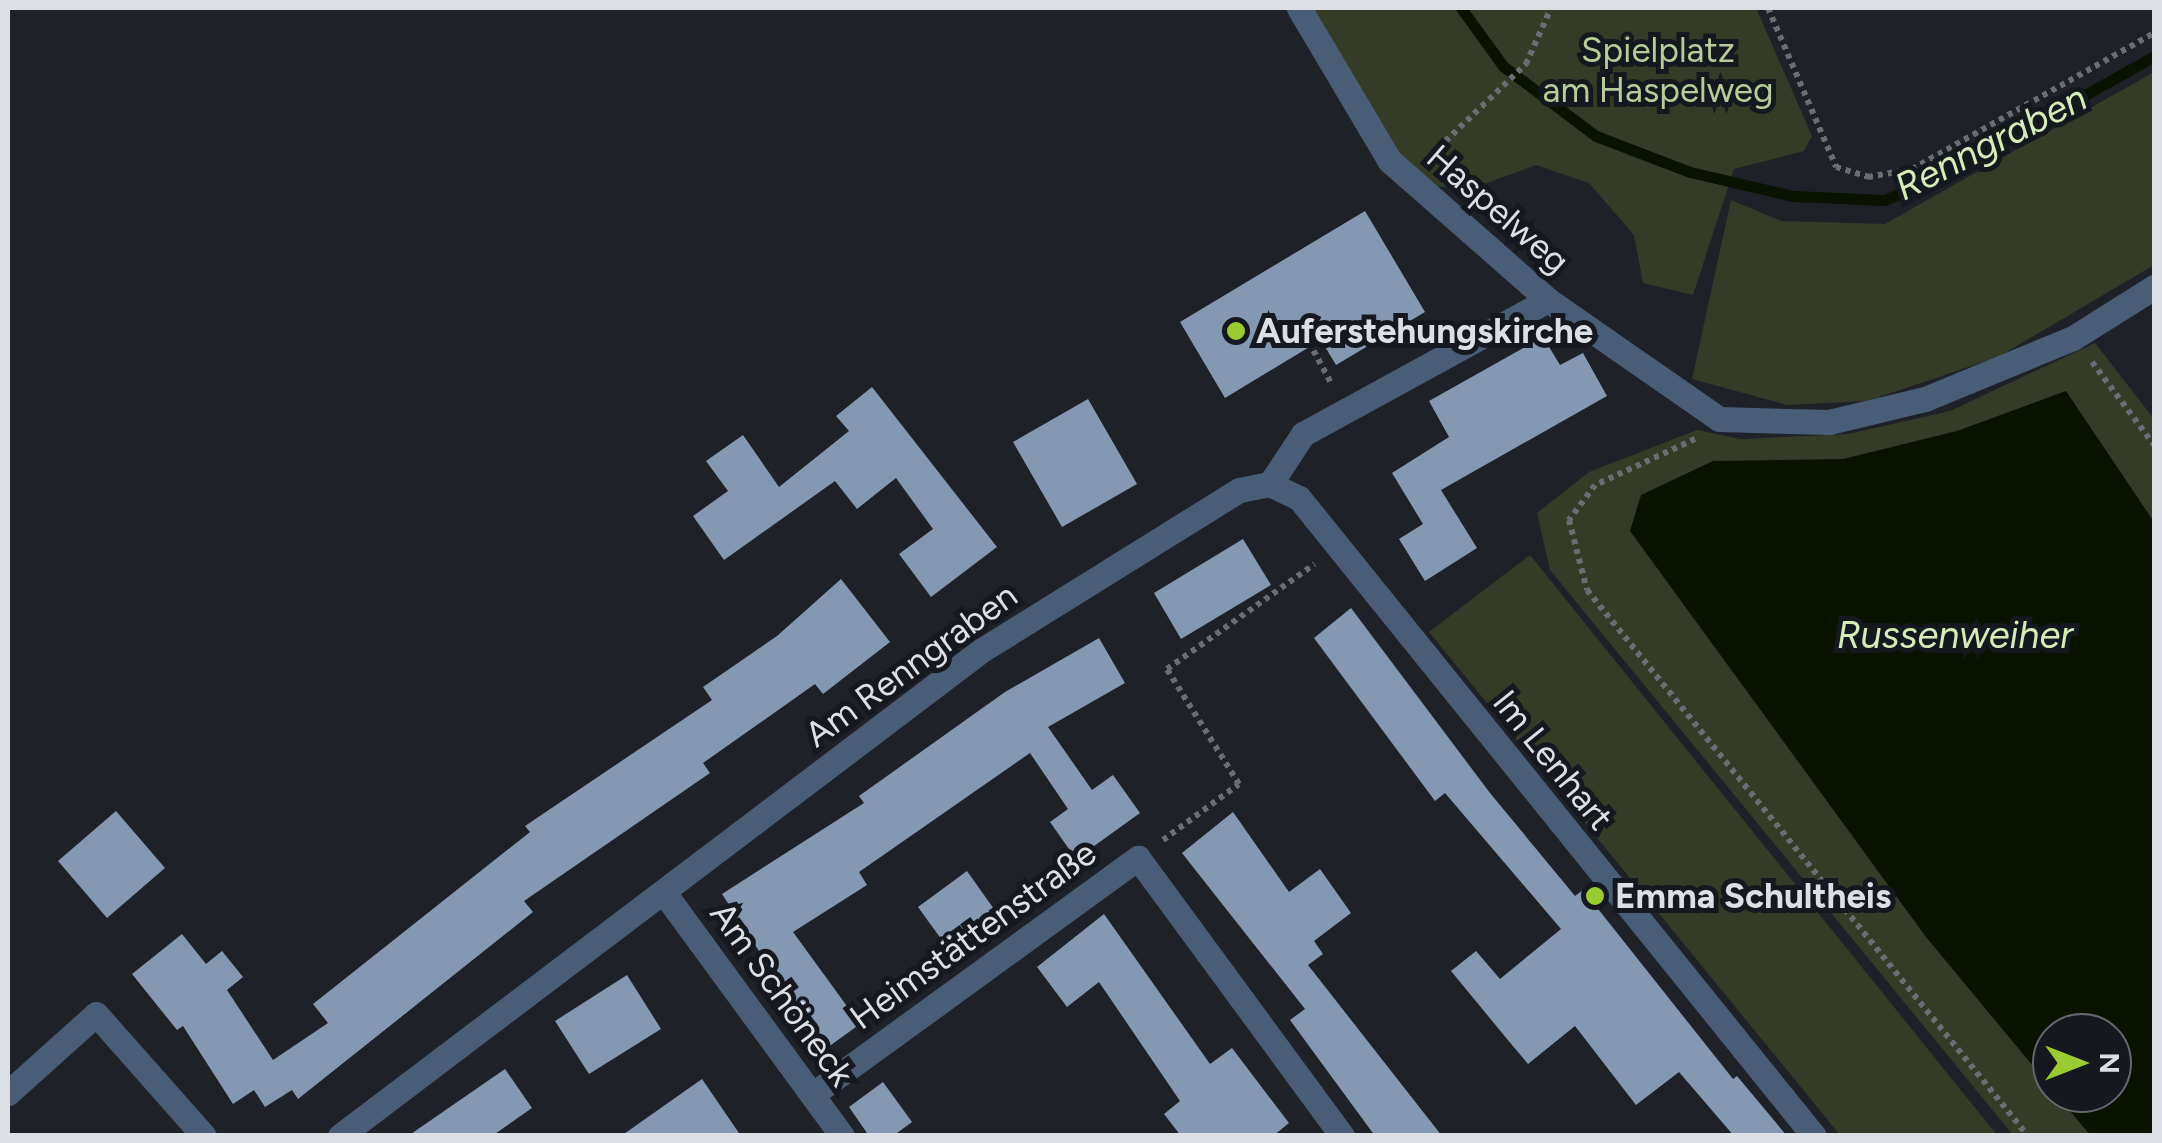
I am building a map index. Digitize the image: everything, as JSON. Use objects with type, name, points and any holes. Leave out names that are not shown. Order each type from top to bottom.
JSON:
[{"type":"street","name":"Haspelweg","points":[[1298,8],[1390,161],[1548,300],[1719,420]]},
{"type":"street","points":[[1719,420],[1829,422],[1925,400],[2073,338],[2154,287]]},
{"type":"street","points":[[1270,484],[1303,434],[1548,300]]},
{"type":"street","name":"Im Lenhart","points":[[1270,484],[1299,498],[1336,549],[1814,1136]]},
{"type":"street","name":"Am Renngraben","points":[[340,1136],[982,650],[1239,490],[1270,484]]},
{"type":"street","name":"Heimstättenstraße","points":[[813,1094],[1138,858],[1342,1136]]},
{"type":"street","name":"Am Schöneck","points":[[664,894],[842,1136]]},
{"type":"street","points":[[8,1092],[96,1014],[204,1136]]},
{"type":"path","points":[[1406,176],[1526,64],[1550,8]]},
{"type":"path","points":[[1768,8],[1836,167],[1868,177],[1912,169],[2154,33]]},
{"type":"path","points":[[1304,333],[1346,410]]},
{"type":"path","points":[[2073,338],[2154,445]]},
{"type":"path","points":[[1719,420],[1700,437],[1595,485],[1586,496],[1568,520],[1587,590],[2028,1136]]},
{"type":"path","points":[[1138,858],[1240,784],[1167,670],[1336,549]]},
{"type":"green space","name":"Spielplatz am Haspelweg","points":[[1313,8],[1756,8],[1812,136],[1804,151],[1734,169],[1693,295],[1643,283],[1634,235],[1589,183],[1536,165],[1468,190],[1437,186],[1397,152]]},
{"type":"green space","points":[[2154,72],[2154,265],[1998,357],[1867,401],[1787,405],[1692,379],[1731,200],[1781,221],[1885,224]]},
{"type":"green space","name":"Russenweiher","points":[[2095,343],[2154,419],[2154,1135],[2013,1135],[1550,570],[1537,513],[1589,472],[1697,430],[1741,439],[1848,434],[1950,411]]},
{"type":"green space","points":[[1530,555],[1997,1135],[1840,1135],[1429,632]]},
{"type":"water","name":"Russenweiher","points":[[2066,391],[2154,522],[2154,1135],[2090,1135],[2072,1113],[2132,1113],[2132,1013],[2032,1013],[2032,1065],[1926,937],[1630,531],[1641,495],[1713,461],[1843,459],[1957,431]]},
{"type":"building","points":[[1365,211],[1425,312],[1336,365],[1321,340],[1225,398],[1180,322]]},
{"type":"building","points":[[1543,337],[1560,365],[1583,353],[1607,396],[1441,490],[1477,548],[1425,581],[1399,539],[1423,524],[1392,473],[1449,437],[1429,401]]},
{"type":"building","points":[[872,387],[997,547],[931,597],[899,554],[933,529],[896,478],[857,509],[835,481],[724,560],[693,516],[728,491],[706,461],[743,435],[779,487],[849,431],[836,416]]},
{"type":"building","points":[[1088,399],[1137,484],[1062,527],[1013,442]]},
{"type":"building","points":[[1243,539],[1271,585],[1181,639],[1154,593]]},
{"type":"building","points":[[841,579],[890,642],[823,694],[815,684],[703,763],[710,773],[524,901],[533,912],[298,1099],[292,1090],[265,1107],[254,1090],[233,1104],[183,1026],[177,1030],[132,974],[182,934],[206,964],[222,951],[243,977],[227,990],[273,1060],[328,1023],[313,1004],[530,832],[525,826],[712,700],[703,687],[777,636]]},
{"type":"building","points":[[1351,608],[1490,793],[1575,896],[1583,890],[1733,1079],[1737,1076],[1787,1136],[1734,1136],[1679,1072],[1636,1105],[1575,1026],[1528,1064],[1507,1039],[1451,971],[1476,951],[1500,979],[1561,929],[1445,793],[1435,801],[1314,638]]},
{"type":"building","points":[[1099,638],[1125,683],[1048,727],[1092,790],[1113,775],[1140,813],[1076,859],[1050,822],[1068,809],[1030,753],[859,872],[867,885],[793,932],[860,1024],[820,1053],[773,987],[779,982],[722,894],[864,803],[859,796],[1005,692]]},
{"type":"building","points":[[116,811],[165,868],[107,918],[58,861]]},
{"type":"building","points":[[1233,812],[1289,892],[1320,869],[1351,913],[1314,941],[1323,954],[1308,965],[1442,1136],[1375,1136],[1290,1020],[1305,1009],[1182,853]]},
{"type":"building","points":[[967,871],[1001,919],[952,954],[918,907]]},
{"type":"building","points":[[1104,914],[1210,1064],[1232,1048],[1289,1123],[1273,1136],[1181,1136],[1164,1114],[1180,1101],[1099,982],[1067,1007],[1037,967]]},
{"type":"building","points":[[627,975],[661,1029],[589,1074],[555,1021]]},
{"type":"building","points":[[505,1069],[532,1108],[492,1136],[408,1136]]},
{"type":"building","points":[[702,1079],[741,1136],[621,1136]]},
{"type":"building","points":[[883,1082],[912,1122],[893,1136],[869,1136],[849,1107]]},
{"type":"waterway","name":"Renngraben","points":[[1461,8],[1503,66],[1596,136],[1690,172],[1793,196],[1885,200],[1959,166],[2154,56]]},
{"type":"place","name":"Auferstehungskirche","points":[[1236,331]]},
{"type":"place","name":"Emma Schultheis","points":[[1595,896]]}]
